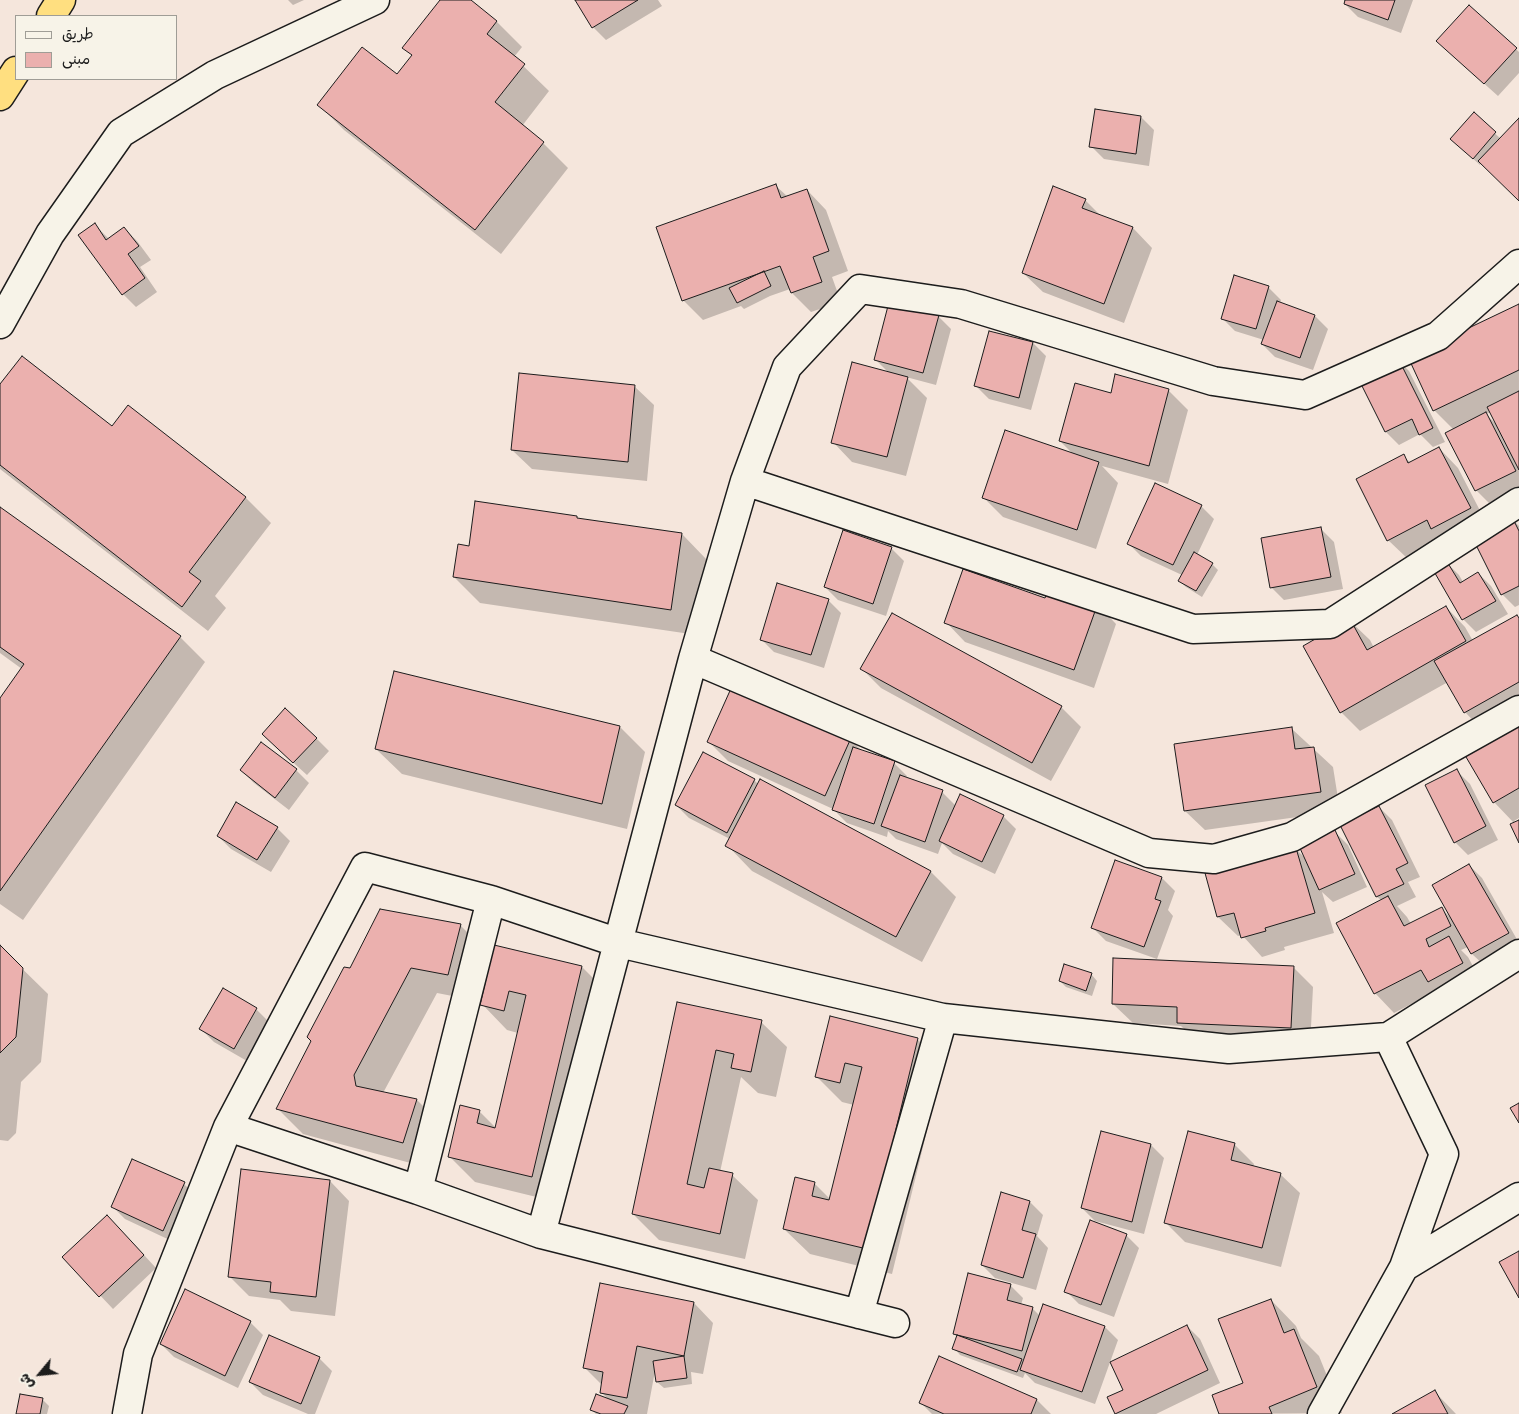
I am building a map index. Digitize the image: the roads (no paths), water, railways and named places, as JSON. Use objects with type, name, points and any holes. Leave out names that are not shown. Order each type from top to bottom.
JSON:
[{"type":"highway","points":[[52,15],[61,0]]},
{"type":"highway","points":[[0,96],[15,73]]},
{"type":"street","points":[[0,324],[50,234],[121,133],[215,75],[375,0]]},
{"type":"street","points":[[541,1234],[693,659],[745,481],[788,367],[860,289],[961,304],[1213,381],[1305,395],[1438,336],[1519,264]]},
{"type":"street","points":[[745,481],[1193,629],[1330,624],[1519,502]]},
{"type":"street","points":[[693,659],[1149,853],[1214,859],[1292,838],[1519,710]]},
{"type":"street","points":[[127,1414],[138,1354],[228,1127],[366,867],[491,900],[619,943],[943,1018],[1229,1050],[1388,1037],[1519,954]]},
{"type":"street","points":[[418,1190],[491,900]]},
{"type":"street","points":[[859,1314],[943,1018]]},
{"type":"street","points":[[1322,1414],[1404,1267],[1444,1154],[1388,1037]]},
{"type":"street","points":[[228,1127],[418,1190],[541,1234],[895,1324]]},
{"type":"street","points":[[1404,1267],[1519,1197]]}]
